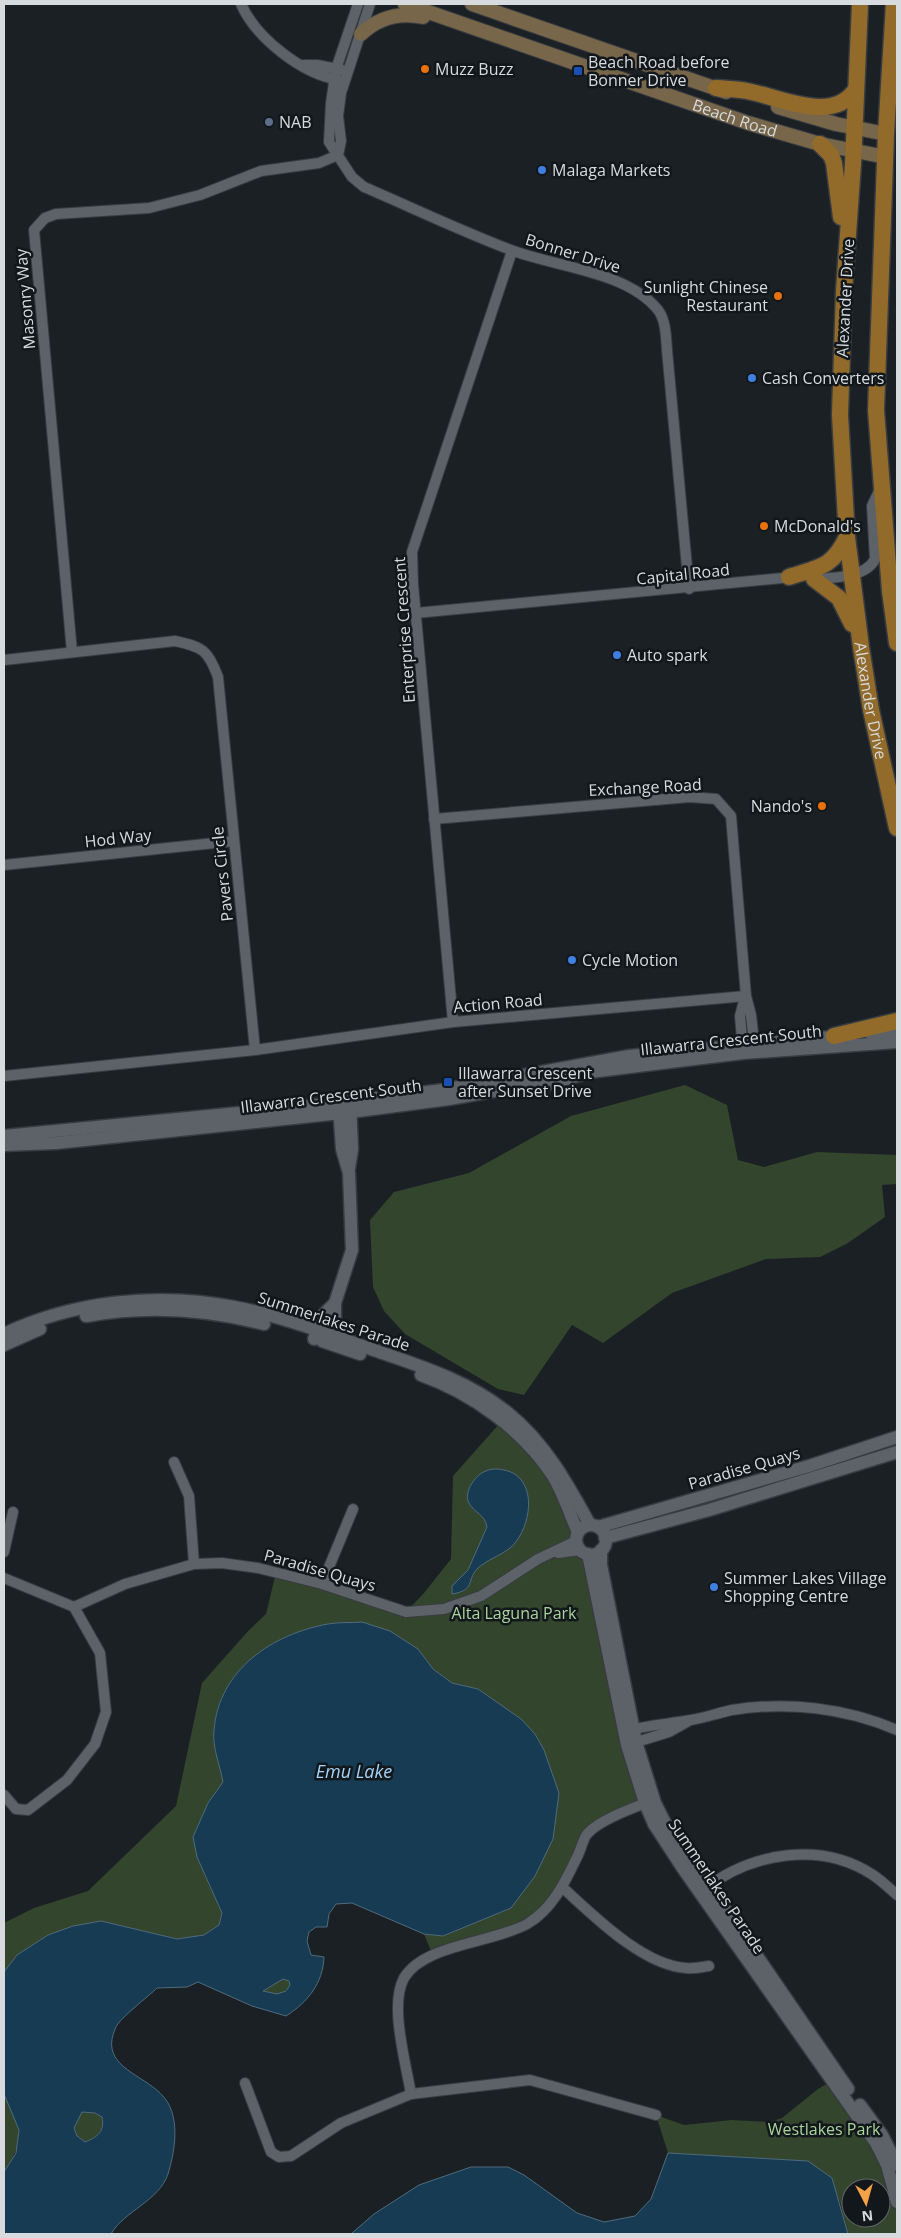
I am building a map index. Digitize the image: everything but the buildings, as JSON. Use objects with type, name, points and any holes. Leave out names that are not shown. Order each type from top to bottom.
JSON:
[{"type":"main road","name":"Beach Road","points":[[405,4],[748,123],[820,144],[892,158]]},
{"type":"main road","name":"Beach Road","points":[[472,4],[716,88],[854,128],[892,135]]},
{"type":"main road","name":"Alexander Drive","points":[[860,4],[844,291],[840,415],[847,537],[861,647],[871,710],[897,828]]},
{"type":"main road","points":[[895,4],[897,16]]},
{"type":"main road","points":[[895,4],[892,158],[884,195],[876,410],[890,591],[897,643]]},
{"type":"main road","points":[[361,34],[375,23],[401,14],[465,25]]},
{"type":"main road","points":[[588,44],[589,51],[600,63],[633,75],[640,85]]},
{"type":"main road","points":[[716,88],[746,90],[810,106],[827,107],[842,104],[851,97],[856,89]]},
{"type":"main road","points":[[820,144],[831,155],[839,187],[841,224],[838,258],[844,291]]},
{"type":"main road","points":[[884,195],[897,182]]},
{"type":"main road","points":[[789,576],[831,562],[838,555],[847,537]]},
{"type":"main road","points":[[814,578],[831,590],[844,605],[861,647]]},
{"type":"main road","points":[[834,1036],[897,1021]]},
{"type":"street","points":[[241,4],[247,16],[268,43],[304,65],[341,75]]},
{"type":"street","name":"Bonner Drive","points":[[341,75],[358,4]]},
{"type":"street","name":"Bonner Drive","points":[[370,4],[361,34],[330,103],[329,142],[352,177],[364,187],[512,250],[617,281],[639,294],[659,310],[664,324],[667,350],[689,588]]},
{"type":"street","name":"Masonry Way","points":[[72,652],[34,230],[45,218],[56,214],[149,208],[200,195],[260,172],[319,163],[338,155]]},
{"type":"street","name":"Enterprise Crescent","points":[[453,1022],[412,552],[512,250]]},
{"type":"street","name":"Capital Road","points":[[416,613],[689,588],[789,576],[836,577],[865,570],[875,559],[872,506],[881,488]]},
{"type":"street","name":"Pavers Circle","points":[[4,660],[175,641],[194,645],[210,656],[218,677],[255,1050]]},
{"type":"street","name":"Exchange Road","points":[[434,819],[690,797],[716,799],[731,816],[746,996],[740,1016],[749,1048]]},
{"type":"street","name":"Hod Way","points":[[4,864],[234,842]]},
{"type":"street","name":"Action Road","points":[[255,1050],[453,1022],[746,996]]},
{"type":"street","name":"Illawarra Crescent South","points":[[4,1136],[449,1099],[527,1085],[549,1084],[590,1072],[834,1036],[897,1031]]},
{"type":"street","name":"Illawarra Crescent South","points":[[749,1048],[897,1042]]},
{"type":"street","points":[[4,1076],[255,1050]]},
{"type":"street","points":[[330,1339],[335,1318],[335,1302],[352,1250],[349,1173],[342,1149],[345,1107]]},
{"type":"street","name":"Illawarra Crescent South","points":[[4,1145],[56,1143],[345,1107]]},
{"type":"street","name":"Summerlakes Parade","points":[[4,1334],[68,1312],[104,1304],[139,1301],[188,1301],[234,1307],[444,1374],[506,1412],[541,1444],[594,1526],[603,1544],[601,1565],[603,1605],[628,1730],[649,1801],[667,1846],[704,1889],[882,2135],[897,2165]]},
{"type":"street","points":[[315,1334],[324,1314],[335,1302]]},
{"type":"street","name":"Summerlakes Parade","points":[[4,1345],[51,1325],[77,1318],[122,1311],[165,1309],[243,1318],[315,1334]]},
{"type":"street","name":"Summerlakes Parade","points":[[330,1339],[431,1378],[481,1406],[524,1441],[539,1457],[565,1498],[603,1605]]},
{"type":"street","name":"Paradise Quays","points":[[580,1544],[585,1526],[594,1526],[706,1496],[809,1466],[897,1437]]},
{"type":"street","name":"Paradise Quays","points":[[580,1544],[595,1554],[603,1544],[897,1452]]},
{"type":"street","points":[[174,1462],[189,1496],[194,1564]]},
{"type":"street","points":[[706,1496],[709,1510]]},
{"type":"street","points":[[322,1584],[352,1509]]},
{"type":"street","points":[[4,1552],[13,1512]]},
{"type":"street","name":"Paradise Quays","points":[[74,1607],[125,1584],[194,1564],[222,1563],[258,1568],[322,1584],[406,1612],[444,1609],[481,1596],[550,1554],[580,1544]]},
{"type":"street","points":[[4,1578],[74,1607],[100,1653],[106,1712],[95,1744],[67,1780],[28,1810],[16,1809],[4,1795]]},
{"type":"street","points":[[628,1730],[690,1721],[731,1710],[798,1706],[842,1712],[881,1722],[897,1730]]},
{"type":"street","points":[[631,1744],[669,1732],[690,1721]]},
{"type":"street","points":[[411,2094],[397,2003],[404,1978],[421,1960],[506,1934],[528,1923],[547,1907],[562,1887],[586,1835],[598,1826],[649,1801]]},
{"type":"street","points":[[704,1889],[756,1862],[793,1854],[816,1854],[842,1860],[873,1875],[897,1894]]},
{"type":"street","points":[[562,1887],[615,1935],[660,1961],[686,1968],[709,1966]]},
{"type":"street","name":"Summerlakes Parade","points":[[704,1889],[876,2143],[887,2165],[897,2202]]},
{"type":"street","points":[[245,2083],[271,2152],[279,2157],[291,2156],[341,2122],[411,2094],[530,2080],[656,2115]]},
{"type":"green space","points":[[685,1085],[727,1105],[738,1160],[764,1167],[817,1152],[897,1155],[897,1184],[882,1185],[885,1217],[848,1243],[820,1257],[766,1259],[672,1293],[603,1343],[572,1325],[524,1395],[498,1389],[405,1334],[384,1311],[373,1287],[370,1220],[394,1192],[469,1173],[571,1116]]},
{"type":"green space","name":"Alta Laguna Park","points":[[500,1423],[534,1456],[562,1496],[573,1538],[583,1553],[645,1803],[586,1835],[562,1887],[529,1923],[433,1956],[424,1934],[443,1936],[511,1908],[479,1689],[452,1683],[433,1669],[418,1649],[362,1622],[328,1624],[285,1637],[214,1730],[223,1782],[208,1803],[197,1857],[222,1913],[219,1925],[204,1935],[177,1939],[101,1921],[48,1935],[17,1955],[4,1972],[4,1923],[34,1908],[88,1891],[176,1806],[202,1683],[249,1630],[266,1614],[276,1572],[406,1612],[451,1559],[453,1476]]},
{"type":"green space","points":[[283,1978],[289,1981],[290,1985],[282,1993],[275,1994],[263,1991]]},
{"type":"green space","name":"Westlakes Park","points":[[832,2081],[876,2143],[888,2178],[841,2178],[841,2206],[840,2202],[808,2161],[668,2153],[656,2115],[684,2125],[732,2120],[769,2122],[782,2118],[818,2089]]},
{"type":"green space","points":[[4,2094],[15,2115],[19,2133],[15,2151],[4,2172]]},
{"type":"green space","points":[[82,2112],[95,2113],[102,2117],[102,2127],[99,2133],[85,2142],[77,2136],[74,2127]]},
{"type":"green space","name":"Westlakes Park","points":[[891,2188],[897,2206],[897,2234],[848,2234],[846,2228],[891,2228]]},
{"type":"water","points":[[498,1469],[516,1475],[523,1482],[529,1501],[526,1523],[522,1533],[510,1548],[477,1569],[468,1587],[452,1594],[452,1586],[468,1570],[487,1527],[482,1516],[469,1503],[469,1489],[482,1473]]},
{"type":"water","name":"Emu Lake","points":[[362,1622],[390,1631],[418,1649],[433,1669],[452,1683],[478,1689],[521,1719],[535,1734],[544,1750],[559,1793],[553,1839],[535,1876],[511,1908],[443,1936],[424,1934],[352,1903],[336,1904],[329,1914],[327,1927],[316,1927],[309,1932],[307,1941],[311,1955],[324,1957],[321,1975],[313,1991],[301,2005],[286,2016],[252,2006],[198,1982],[187,1987],[157,1988],[119,2023],[112,2042],[114,2054],[120,2063],[163,2096],[173,2115],[174,2149],[164,2183],[157,2192],[124,2219],[111,2234],[4,2234],[4,2172],[16,2153],[19,2130],[4,2094],[4,1972],[17,1955],[48,1935],[73,1926],[101,1921],[177,1939],[204,1935],[219,1925],[222,1913],[197,1857],[193,1837],[208,1803],[223,1782],[215,1749],[214,1730],[218,1708],[226,1689],[238,1672],[252,1658],[288,1636],[328,1624]],"holes":[[[283,1979],[289,1981],[290,1985],[286,1991],[277,1994],[263,1991]],[[82,2112],[95,2113],[102,2117],[103,2122],[100,2133],[85,2142],[77,2136],[74,2128]]]},
{"type":"water","points":[[668,2153],[808,2161],[832,2178],[841,2210],[841,2228],[846,2228],[848,2234],[351,2234],[374,2214],[419,2185],[471,2167],[508,2167],[524,2175],[577,2213],[604,2222],[635,2216],[651,2199]]},
{"type":"place","name":"Muzz Buzz","points":[[425,69]]},
{"type":"place","name":"Beach Road before Bonner Drive","points":[[578,71]]},
{"type":"place","name":"NAB","points":[[269,122]]},
{"type":"place","name":"Malaga Markets","points":[[542,170]]},
{"type":"place","name":"Sunlight Chinese Restaurant","points":[[778,296]]},
{"type":"place","name":"Cash Converters","points":[[752,378]]},
{"type":"place","name":"McDonald's","points":[[764,526]]},
{"type":"place","name":"Auto spark","points":[[617,655]]},
{"type":"place","name":"Nando's","points":[[822,806]]},
{"type":"place","name":"Cycle Motion","points":[[572,960]]},
{"type":"place","name":"Illawarra Crescent after Sunset Drive","points":[[448,1082]]},
{"type":"place","name":"Summer Lakes Village Shopping Centre","points":[[714,1587]]}]
